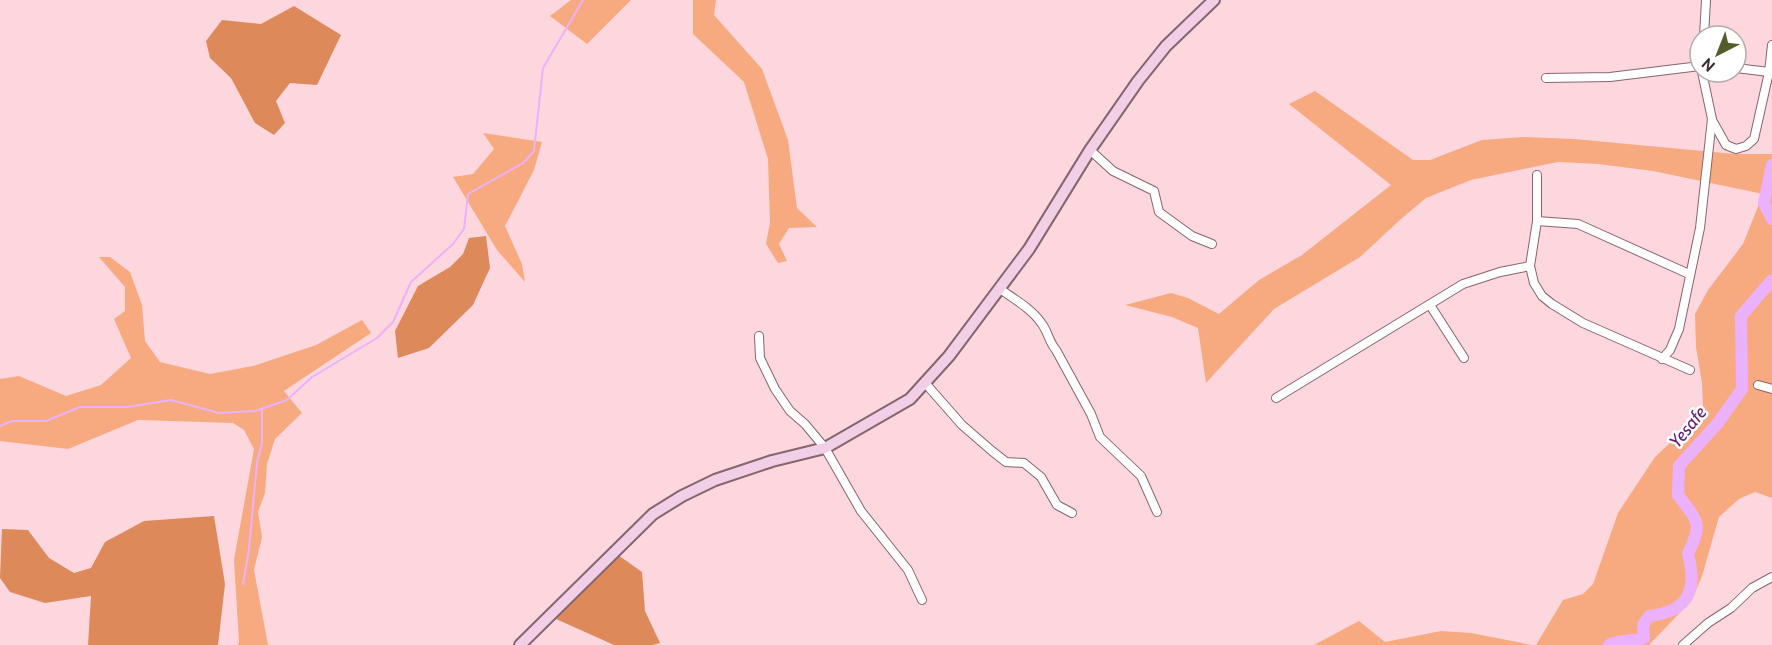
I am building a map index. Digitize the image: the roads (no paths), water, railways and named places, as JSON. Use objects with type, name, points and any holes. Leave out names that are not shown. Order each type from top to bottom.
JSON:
[{"type":"main road","points":[[520,645],[653,514],[682,496],[715,480],[772,461],[825,448],[910,399],[949,356],[1029,249],[1090,150],[1138,81],[1166,46],[1214,0]]},
{"type":"street","points":[[1705,24],[1706,0]]},
{"type":"street","points":[[1705,84],[1712,119],[1725,145],[1736,149],[1746,146],[1754,139],[1769,72],[1772,45]]},
{"type":"street","points":[[1546,78],[1610,76],[1688,67]]},
{"type":"street","points":[[1748,69],[1769,72]]},
{"type":"street","points":[[1662,359],[1670,350],[1679,329],[1700,228],[1712,119]]},
{"type":"street","points":[[1090,150],[1113,171],[1154,191],[1159,212],[1192,236],[1212,244]]},
{"type":"street","points":[[1537,175],[1537,221],[1530,266],[1534,283],[1542,296],[1583,323],[1690,370]]},
{"type":"street","points":[[1537,221],[1578,224],[1689,274]]},
{"type":"street","points":[[1275,398],[1463,284],[1500,272],[1530,266]]},
{"type":"street","points":[[1000,289],[1031,312],[1042,324],[1049,341],[1091,414],[1100,436],[1141,476],[1157,512]]},
{"type":"street","points":[[1430,305],[1464,358]]},
{"type":"street","points":[[759,336],[760,358],[775,389],[790,411],[806,424],[825,448],[861,511],[908,570],[922,600]]},
{"type":"street","points":[[926,384],[962,425],[1006,462],[1024,463],[1041,477],[1057,505],[1072,513]]},
{"type":"street","points":[[1758,385],[1772,389]]},
{"type":"street","points":[[1683,645],[1708,623],[1731,608],[1752,588],[1772,577]]},
{"type":"waterway","points":[[0,426],[12,421],[46,421],[80,407],[127,407],[171,400],[219,413],[255,411],[287,400],[312,377],[377,338],[393,322],[411,282],[453,244],[464,229],[468,194],[523,163],[534,151],[543,68],[583,0]]},
{"type":"waterway","name":"Yesafe","points":[[1772,165],[1764,203],[1772,219]]},
{"type":"waterway","name":"Yesafe","points":[[1609,645],[1644,638],[1643,625],[1649,616],[1673,610],[1687,597],[1692,578],[1688,554],[1697,528],[1694,517],[1678,495],[1679,466],[1718,423],[1742,389],[1741,316],[1772,280]]},
{"type":"waterway","points":[[243,584],[249,549],[257,463],[262,443],[262,409]]}]
